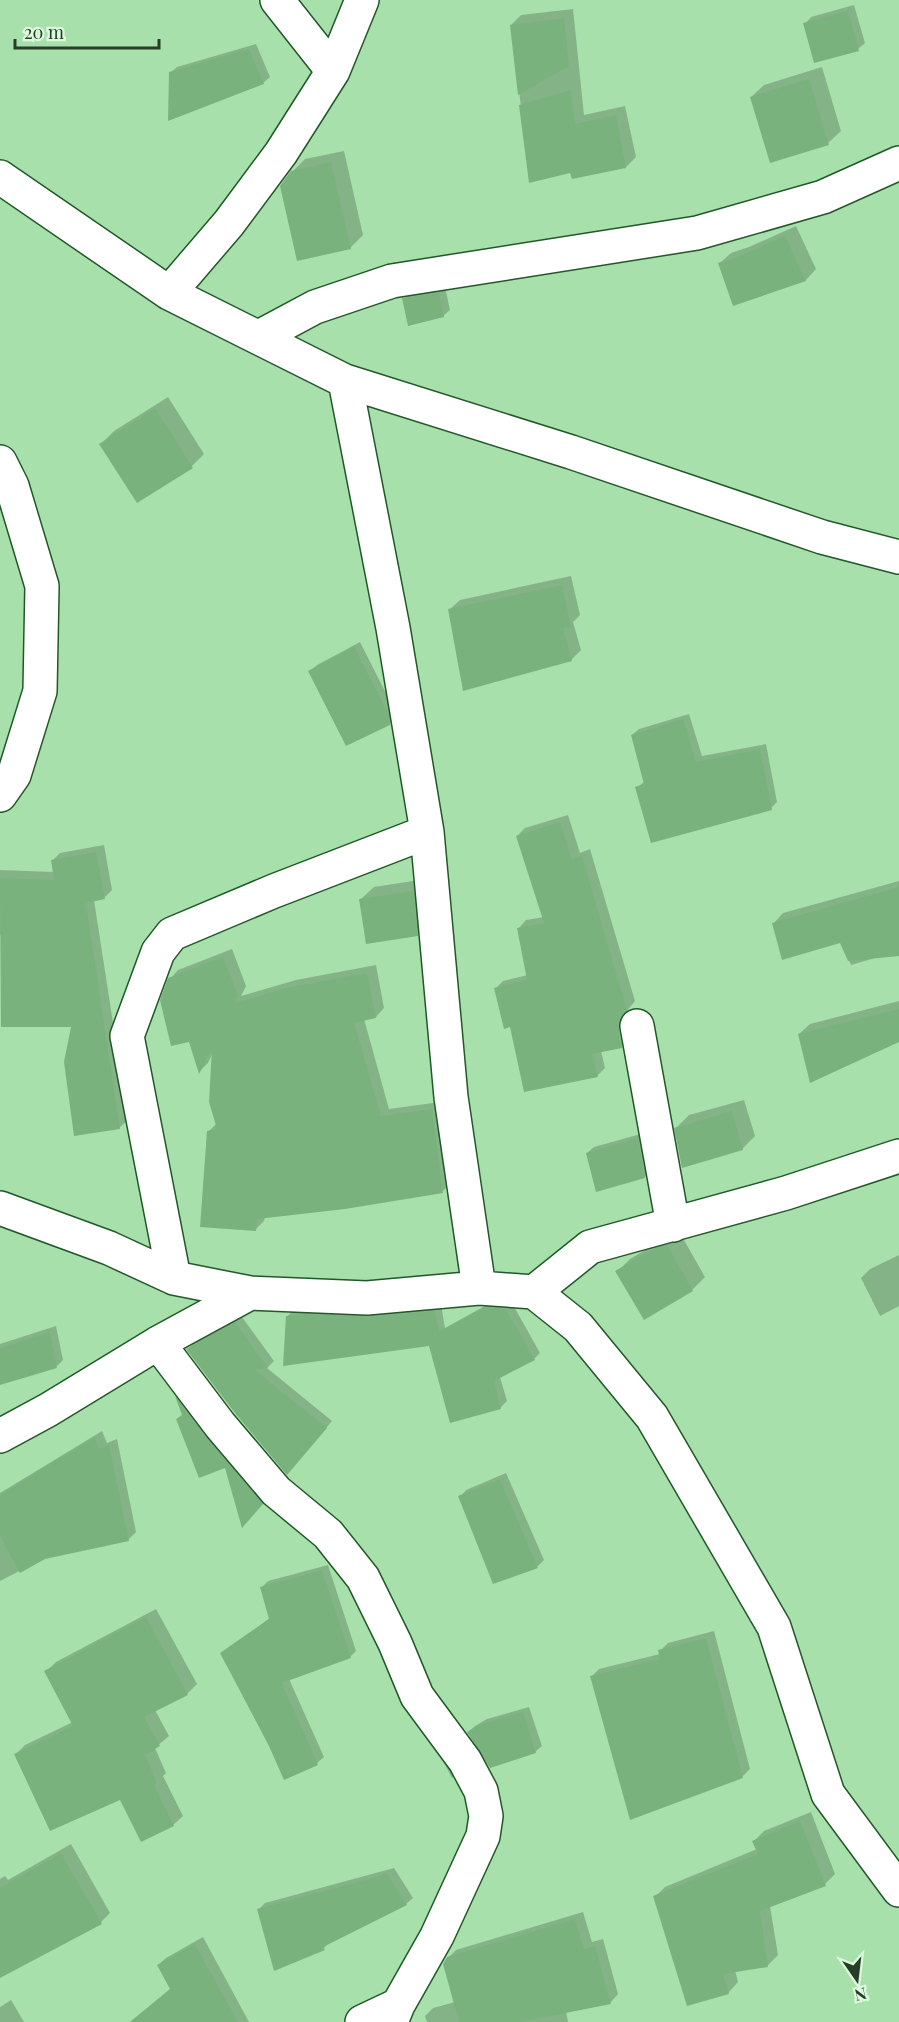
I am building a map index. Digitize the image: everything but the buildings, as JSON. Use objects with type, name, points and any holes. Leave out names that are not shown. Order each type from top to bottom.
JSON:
[{"type":"street","points":[[277,0],[333,71]]},
{"type":"street","points":[[169,293],[229,223],[281,153],[333,71],[362,0]]},
{"type":"street","points":[[259,337],[315,307],[392,281],[697,233],[824,197],[899,163]]},
{"type":"street","points":[[0,177],[169,293],[345,381],[571,452],[822,537],[899,557]]},
{"type":"street","points":[[345,381],[393,628],[427,832],[451,1097],[479,1288]]},
{"type":"street","points":[[0,462],[12,486],[42,586],[40,691],[14,775],[0,795]]},
{"type":"street","points":[[174,1278],[127,1036],[158,952],[172,934],[274,891],[427,832]]},
{"type":"street","points":[[637,1026],[673,1225]]},
{"type":"street","points":[[534,1292],[590,1246],[786,1193],[899,1156]]},
{"type":"street","points":[[0,1208],[109,1248],[174,1278],[250,1293],[367,1298],[479,1288],[534,1292],[578,1327],[652,1417],[774,1627],[828,1794],[899,1890]]},
{"type":"street","points":[[0,1436],[48,1410],[158,1343],[250,1293]]},
{"type":"street","points":[[158,1343],[220,1425],[276,1491],[328,1534],[363,1578],[395,1642],[417,1696],[465,1761],[481,1791],[486,1816],[483,1836],[437,1936],[394,2013],[362,2022]]}]
